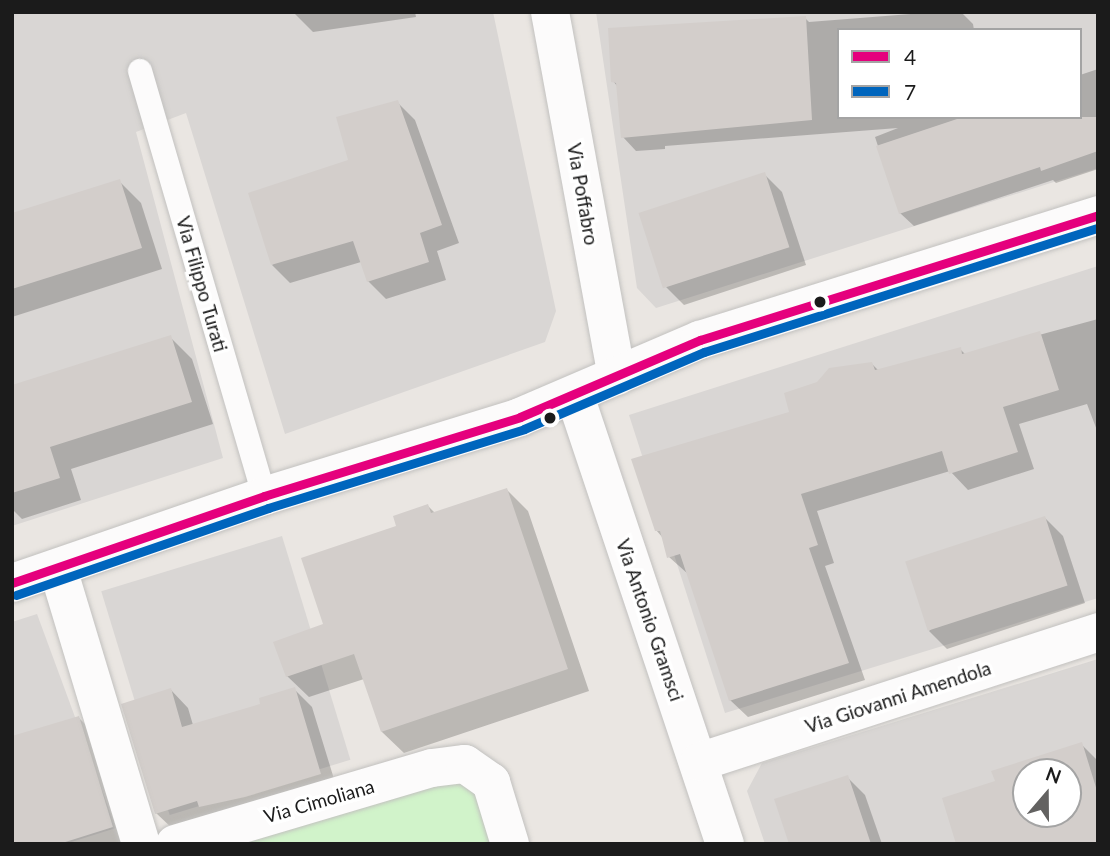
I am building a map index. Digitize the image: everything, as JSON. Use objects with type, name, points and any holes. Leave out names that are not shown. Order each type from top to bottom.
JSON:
[{"type":"street","name":"Via Poffabro","points":[[550,12],[617,376]]},
{"type":"street","points":[[12,583],[264,496],[520,417],[575,396],[700,340],[1098,215]]},
{"type":"street","name":"Via Antonio Gramsci","points":[[575,396],[725,844]]},
{"type":"street","points":[[58,569],[141,844]]},
{"type":"street","name":"Via Giovanni Amendola","points":[[699,762],[1098,632]]},
{"type":"street","name":"Via Cimoliana","points":[[175,844],[432,768],[464,764],[491,782],[510,844]]},
{"type":"lane","name":"Via Filippo Turati","points":[[140,71],[264,496]]},
{"type":"shaded area","points":[[12,12],[493,12],[556,311],[545,342],[285,434],[186,113],[136,132],[223,458],[12,526]]},
{"type":"shaded area","points":[[596,12],[1098,12],[1098,168],[656,308],[637,288]]},
{"type":"shaded area","points":[[1098,266],[1098,598],[725,713],[629,415]]},
{"type":"shaded area","points":[[282,536],[350,760],[170,815],[101,591]]},
{"type":"shaded area","points":[[37,614],[116,828],[65,844],[12,844],[12,622]]},
{"type":"shaded area","points":[[1098,659],[1098,844],[765,844],[747,791],[762,763]]},
{"type":"green space","points":[[465,764],[510,844],[175,844]]},
{"type":"building","points":[[806,16],[812,120],[621,138],[616,83],[611,82],[608,28]]},
{"type":"building","points":[[398,100],[442,225],[420,233],[429,262],[367,282],[353,241],[271,265],[248,193],[348,160],[336,117]]},
{"type":"building","points":[[1098,117],[1098,151],[1041,171],[1040,167],[899,214],[876,146],[957,119]]},
{"type":"building","points":[[765,172],[789,247],[663,288],[639,213]]},
{"type":"building","points":[[120,179],[142,248],[12,289],[12,213]]},
{"type":"building","points":[[1040,331],[1059,390],[1003,407],[1018,452],[949,474],[942,451],[801,494],[818,545],[809,548],[849,663],[729,701],[680,554],[667,558],[660,531],[655,531],[631,459],[789,412],[784,393],[817,382],[829,368],[872,362],[875,370],[961,347],[962,354]]},
{"type":"building","points":[[171,335],[192,402],[50,447],[60,478],[12,493],[12,385]]},
{"type":"building","points":[[507,488],[568,669],[381,732],[354,654],[286,677],[273,642],[323,624],[301,558],[396,526],[393,516],[428,504],[431,513]]},
{"type":"building","points":[[1045,516],[1068,585],[928,631],[905,561]]},
{"type":"building","points":[[295,687],[321,774],[245,797],[199,807],[197,801],[155,814],[121,704],[171,688],[182,727],[260,704],[259,698]]},
{"type":"building","points":[[79,716],[113,827],[59,844],[12,844],[12,736]]},
{"type":"building","points":[[1082,742],[1098,794],[1098,844],[956,844],[942,798],[995,781],[991,771],[1012,764],[1012,828],[1082,828],[1082,758],[1032,758]]},
{"type":"building","points":[[848,775],[871,844],[789,844],[774,799]]},
{"type":"transit line","name":"4","points":[[12,583],[264,496],[520,417],[700,340],[1098,215]]},
{"type":"transit line","name":"7","points":[[16,595],[268,508],[524,429],[704,352],[1098,228]]}]
